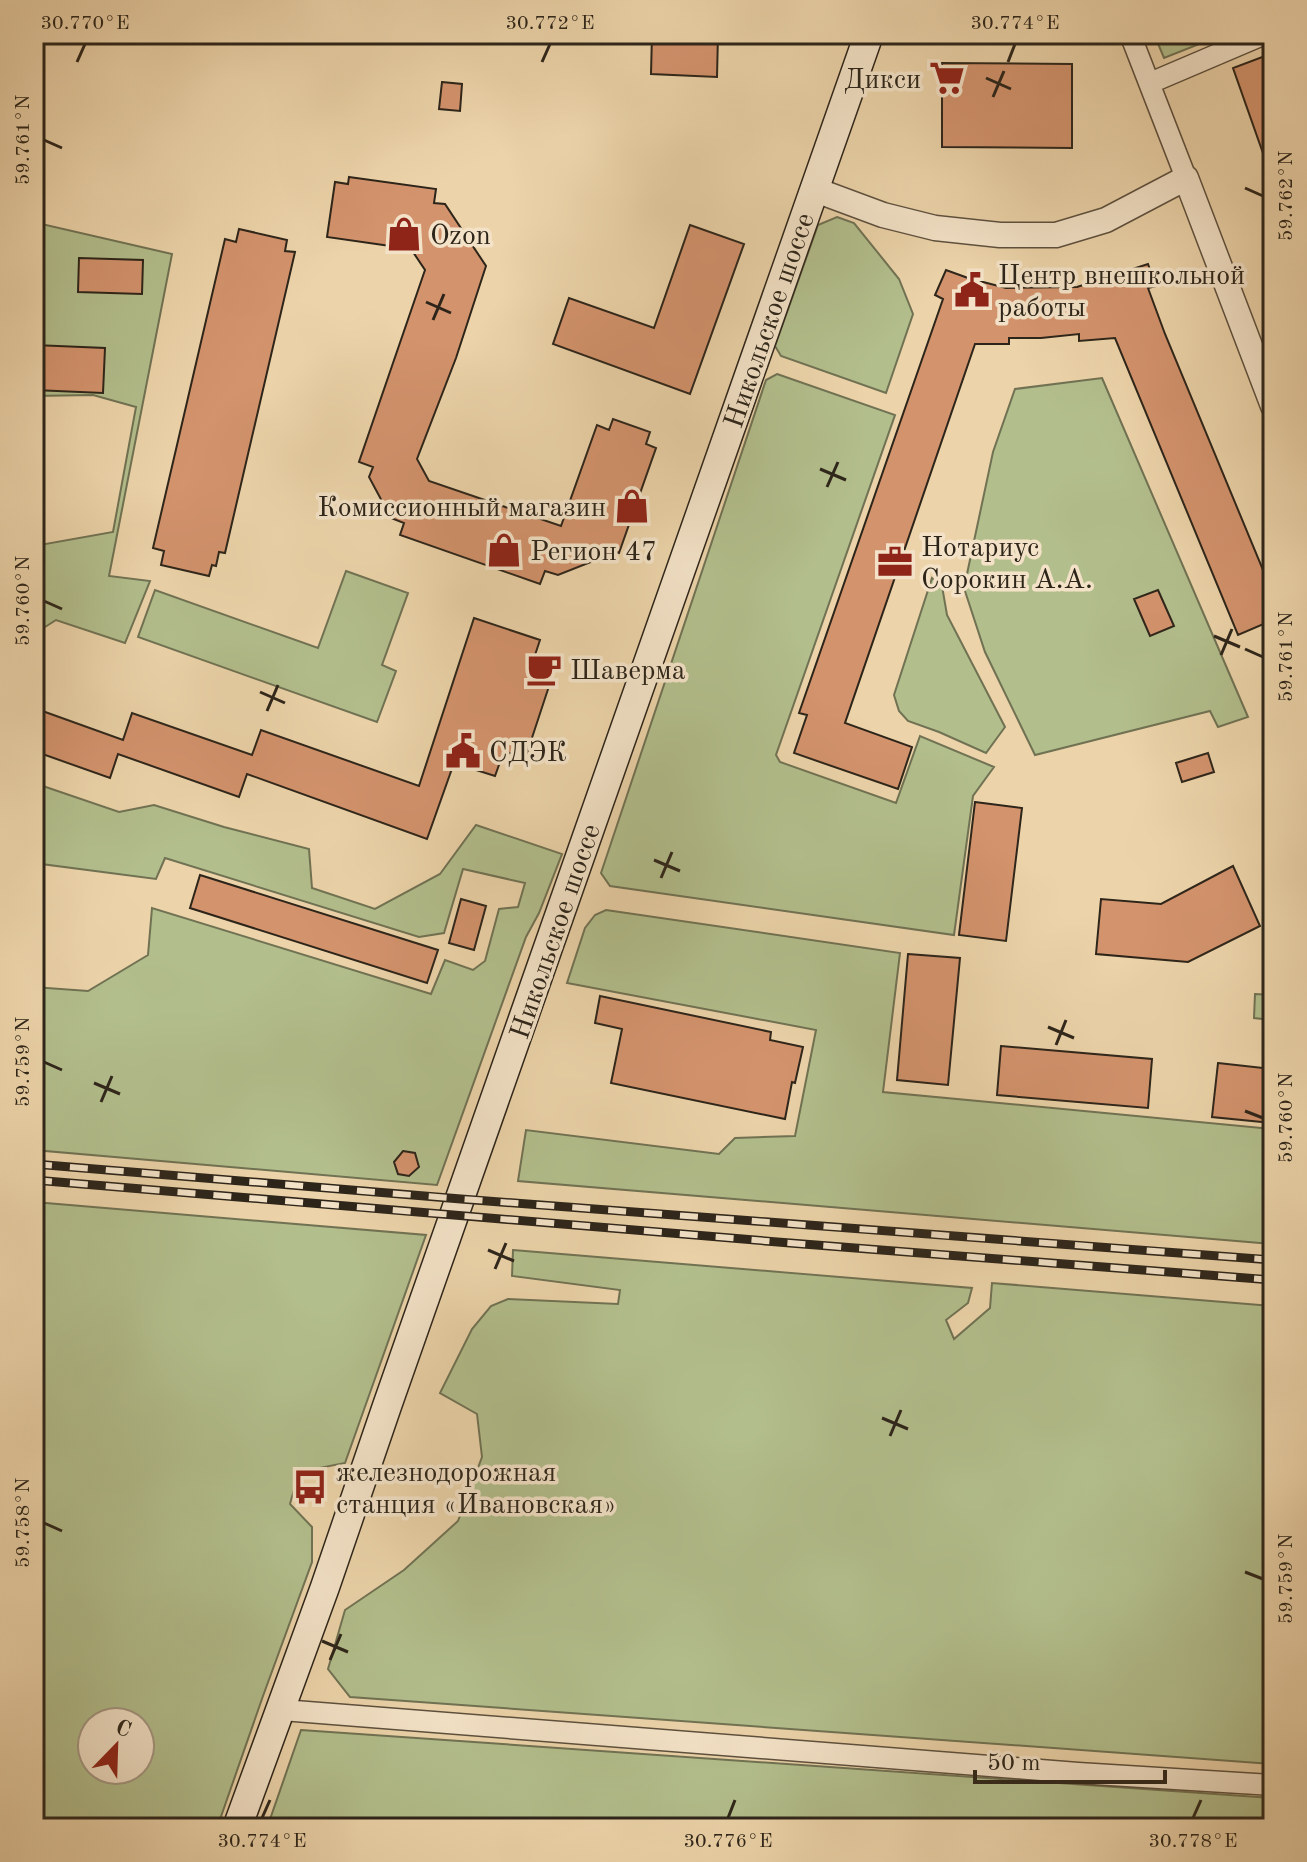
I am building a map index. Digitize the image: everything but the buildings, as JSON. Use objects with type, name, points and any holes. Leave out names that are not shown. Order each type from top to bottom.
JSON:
[{"type":"main road","name":"Никольское шоссе","points":[[237,1828],[282,1710],[869,34]]},
{"type":"street","points":[[1130,34],[1273,406]]},
{"type":"street","points":[[1150,83],[1265,34]]},
{"type":"street","points":[[813,189],[883,215],[935,228],[1000,235],[1056,235],[1106,220],[1186,178]]},
{"type":"street","points":[[282,1710],[1078,1773],[1273,1785]]},
{"type":"green space","points":[[1154,34],[1210,34],[1212,39],[1164,58]]},
{"type":"green space","points":[[34,206],[37,223],[172,254],[109,576],[150,581],[125,643],[56,620],[34,634],[34,546],[113,532],[136,407],[93,395],[34,396]]},
{"type":"green space","points":[[837,217],[854,223],[899,279],[913,314],[886,393],[781,356],[775,346],[818,225]]},
{"type":"green space","points":[[777,374],[895,415],[776,755],[780,762],[896,803],[920,736],[994,767],[973,796],[954,935],[610,886],[601,873],[766,380]]},
{"type":"green space","points":[[1102,378],[1248,717],[1218,727],[1210,711],[1035,755],[985,652],[964,588],[993,452],[1015,389]]},
{"type":"green space","points":[[346,571],[408,593],[382,665],[396,671],[377,722],[138,637],[155,590],[318,648]]},
{"type":"green space","points":[[932,578],[942,586],[947,615],[1005,727],[986,753],[908,721],[899,711],[894,695]]},
{"type":"green space","points":[[34,783],[119,812],[154,805],[309,849],[312,888],[375,909],[440,874],[476,825],[562,854],[526,937],[437,1185],[34,1150],[34,987],[88,991],[148,955],[152,908],[431,994],[445,960],[473,970],[485,961],[499,909],[518,907],[525,883],[463,869],[444,933],[419,937],[165,858],[156,879],[34,863]]},
{"type":"green space","points":[[606,910],[900,953],[883,1092],[1273,1129],[1273,1244],[518,1181],[526,1130],[719,1154],[735,1138],[795,1136],[816,1030],[567,983],[585,928],[595,915]]},
{"type":"green space","points":[[1255,994],[1273,995],[1273,1020],[1254,1018]]},
{"type":"green space","points":[[34,1202],[426,1235],[345,1463],[299,1472],[290,1504],[312,1527],[312,1562],[217,1828],[34,1828]]},
{"type":"green space","points":[[513,1250],[972,1288],[968,1303],[946,1320],[954,1339],[990,1308],[992,1283],[1273,1306],[1273,1764],[350,1697],[328,1669],[345,1610],[404,1570],[458,1521],[482,1457],[477,1414],[440,1393],[472,1329],[491,1306],[508,1299],[618,1304],[620,1290],[512,1276]]},
{"type":"green space","points":[[301,1730],[1273,1798],[1273,1828],[267,1828]]},
{"type":"railway","points":[[34,1164],[1273,1260]]},
{"type":"railway","points":[[34,1180],[1273,1280]]},
{"type":"place","name":"Дикси","points":[[947,78]]},
{"type":"place","name":"Ozon","points":[[404,234]]},
{"type":"place","name":"Центр внешкольной работы","points":[[972,290]]},
{"type":"place","name":"Комиссионный магазин","points":[[632,506]]},
{"type":"place","name":"Регион 47","points":[[504,550]]},
{"type":"place","name":"Нотариус Сорокин А.А.","points":[[895,562]]},
{"type":"place","name":"Шаверма","points":[[544,669]]},
{"type":"place","name":"СДЭК","points":[[463,751]]},
{"type":"place","name":"железнодорожная станция «Ивановская»","points":[[310,1487]]}]
